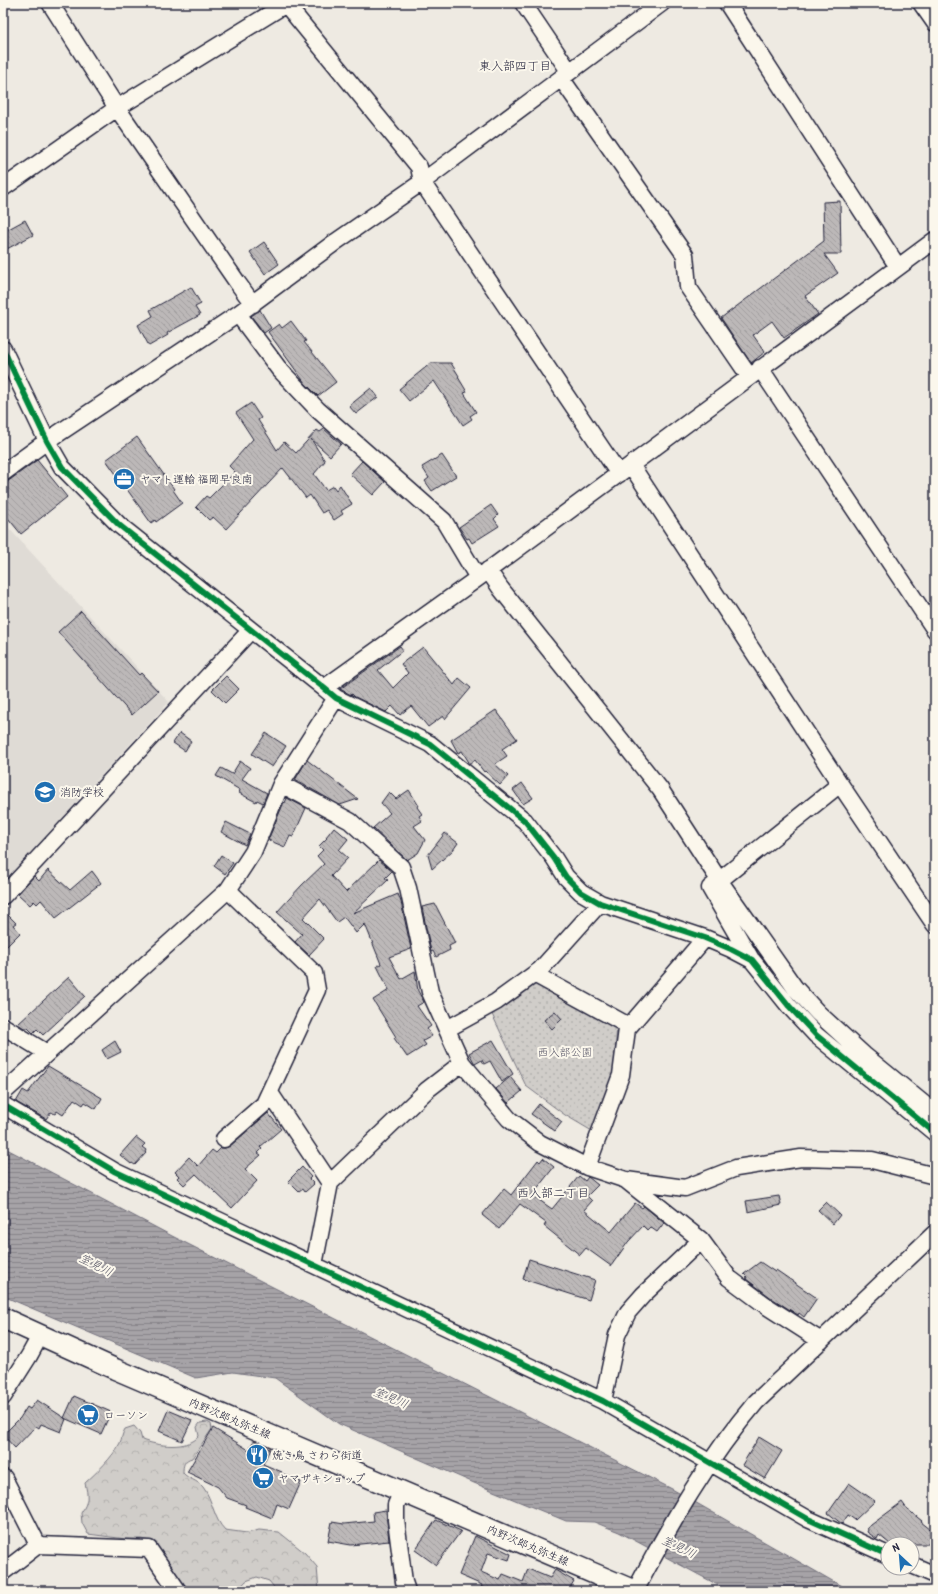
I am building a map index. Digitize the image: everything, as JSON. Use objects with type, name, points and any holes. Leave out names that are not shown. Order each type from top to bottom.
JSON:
[{"type":"main road","name":"内野次郎丸弥生線","points":[[3,1318],[115,1370],[402,1491],[638,1585]]},
{"type":"street","points":[[50,3],[117,108],[253,304]]},
{"type":"street","points":[[523,3],[565,75],[685,255],[688,287],[755,372],[935,630]]},
{"type":"street","points":[[3,473],[48,441],[253,304],[334,243],[422,182],[662,3]]},
{"type":"street","points":[[727,3],[898,267]]},
{"type":"street","points":[[921,3],[935,23]]},
{"type":"street","points":[[3,188],[117,108],[285,4],[419,168],[422,182],[625,469],[935,925]]},
{"type":"street","points":[[3,1094],[228,890],[253,852],[281,784],[330,693],[483,574],[935,240]]},
{"type":"street","points":[[238,314],[279,369],[318,410],[444,521],[483,574],[506,595],[660,789],[719,880],[795,988],[818,1013],[864,1055],[935,1113]]},
{"type":"street","points":[[3,349],[62,467],[119,525],[330,693],[430,744],[525,821],[554,858],[566,877],[581,892],[600,902],[705,938],[732,949],[752,960]]},
{"type":"street","points":[[3,896],[251,630]]},
{"type":"street","points":[[281,784],[350,821],[401,867],[408,888],[430,992],[462,1063],[509,1119],[540,1143],[587,1167],[626,1180],[685,1188],[736,1168],[801,1158],[872,1160],[935,1176]]},
{"type":"street","points":[[840,784],[710,888],[752,960],[789,1006],[816,1035],[935,1134]]},
{"type":"street","points":[[224,1139],[264,1104],[270,1094],[317,990],[314,973],[228,890]]},
{"type":"street","points":[[447,1029],[496,1002],[540,970],[600,902]]},
{"type":"street","points":[[587,1167],[621,1075],[627,1029],[705,938]]},
{"type":"street","points":[[534,974],[629,1026]]},
{"type":"street","points":[[3,1026],[47,1053]]},
{"type":"street","points":[[314,1265],[330,1183],[427,1090],[462,1063]]},
{"type":"street","points":[[270,1094],[330,1183]]},
{"type":"street","points":[[3,1105],[114,1172],[603,1400],[706,1468],[808,1519],[880,1550]]},
{"type":"street","points":[[626,1180],[701,1240],[729,1278],[768,1307],[821,1341]]},
{"type":"street","points":[[638,1585],[706,1468],[756,1402],[935,1233]]},
{"type":"street","points":[[603,1400],[617,1335],[628,1312],[642,1295],[701,1240]]},
{"type":"street","points":[[3,1397],[22,1368],[40,1336]]},
{"type":"street","points":[[3,1479],[4,1478],[38,1545]]},
{"type":"street","points":[[402,1491],[396,1505],[396,1520],[404,1582],[407,1591]]},
{"type":"street","points":[[3,1572],[38,1545],[149,1549],[178,1591]]},
{"type":"street","points":[[920,1568],[935,1575]]},
{"type":"shaded area","name":"消防学校","points":[[3,522],[169,702],[3,882]]},
{"type":"green space","name":"西入部公園","points":[[535,981],[617,1023],[614,1072],[592,1131],[565,1115],[526,1086],[490,1010]]},
{"type":"green space","points":[[207,1422],[211,1424],[212,1429],[192,1458],[189,1459],[184,1465],[183,1473],[203,1487],[215,1515],[225,1530],[247,1533],[259,1530],[279,1532],[305,1553],[317,1567],[319,1591],[277,1591],[269,1581],[257,1577],[246,1581],[237,1591],[189,1591],[159,1549],[150,1541],[88,1534],[82,1523],[81,1513],[87,1498],[85,1483],[113,1454],[120,1443],[125,1429],[134,1426],[140,1433],[142,1440],[172,1446],[188,1443],[194,1440],[199,1436],[197,1427],[200,1423]]},
{"type":"water","name":"室見川","points":[[3,1147],[174,1237],[672,1489],[850,1591],[729,1591],[619,1532],[594,1522],[566,1521],[474,1483],[339,1424],[275,1378],[233,1372],[196,1378],[3,1296]]},
{"type":"building","points":[[840,201],[841,254],[824,254],[838,273],[805,296],[818,314],[784,338],[772,321],[753,335],[765,352],[751,363],[721,318],[824,241],[823,202]]},
{"type":"building","points":[[25,220],[33,235],[3,251],[3,232]]},
{"type":"building","points":[[264,242],[279,264],[265,274],[250,252]]},
{"type":"building","points":[[191,287],[201,304],[195,307],[200,315],[167,333],[168,335],[149,346],[138,325],[153,316],[150,310]]},
{"type":"building","points":[[260,310],[271,328],[264,333],[251,316]]},
{"type":"building","points":[[291,321],[306,341],[304,342],[336,382],[318,396],[305,383],[268,332],[279,324],[282,328]]},
{"type":"building","points":[[431,363],[451,363],[459,376],[458,377],[467,392],[464,393],[476,412],[470,416],[472,419],[463,425],[434,381],[409,401],[399,389]]},
{"type":"building","points":[[371,388],[378,397],[356,414],[349,406]]},
{"type":"building","points":[[251,403],[261,418],[258,420],[277,450],[284,442],[296,453],[317,430],[320,432],[324,429],[341,444],[330,456],[311,439],[325,461],[314,474],[326,490],[333,486],[336,490],[340,485],[352,504],[341,511],[343,514],[334,520],[327,510],[322,513],[310,495],[306,498],[283,468],[226,529],[213,517],[209,520],[196,507],[206,496],[209,498],[235,472],[229,466],[253,439],[236,413]]},
{"type":"building","points":[[137,437],[174,489],[173,490],[182,503],[156,522],[155,520],[151,523],[106,460]]},
{"type":"building","points":[[442,455],[456,476],[432,491],[425,481],[429,478],[422,467]]},
{"type":"building","points":[[37,460],[67,497],[21,534],[3,512],[3,485]]},
{"type":"building","points":[[362,461],[385,482],[373,495],[350,474]]},
{"type":"building","points":[[491,505],[498,515],[494,519],[499,526],[472,543],[469,538],[467,539],[459,527]]},
{"type":"building","points":[[81,611],[139,675],[141,673],[158,691],[132,715],[58,632]]},
{"type":"building","points":[[400,646],[403,650],[378,670],[393,688],[408,673],[401,664],[423,647],[454,685],[459,678],[471,688],[445,719],[443,716],[428,727],[411,706],[400,715],[392,706],[386,712],[340,689]]},
{"type":"building","points":[[226,676],[239,689],[225,703],[212,690]]},
{"type":"building","points":[[496,710],[517,739],[502,749],[507,756],[495,764],[508,776],[500,785],[485,771],[484,772],[475,760],[470,764],[462,751],[458,753],[451,740]]},
{"type":"building","points":[[180,733],[191,741],[185,751],[173,743]]},
{"type":"building","points":[[266,733],[286,746],[272,767],[252,754]]},
{"type":"building","points":[[307,760],[358,799],[340,805],[295,780]]},
{"type":"building","points":[[240,761],[250,768],[242,779],[267,793],[263,803],[257,800],[256,802],[239,793],[240,790],[216,776],[221,768],[232,774]]},
{"type":"building","points":[[522,783],[533,798],[523,804],[513,790]]},
{"type":"building","points":[[409,790],[422,814],[419,816],[422,821],[414,826],[425,840],[418,853],[407,860],[373,828],[390,813],[381,803],[389,792],[396,799]]},
{"type":"building","points":[[287,798],[306,808],[293,837],[290,836],[285,847],[268,840]]},
{"type":"building","points":[[226,822],[250,834],[245,845],[221,832]]},
{"type":"building","points":[[334,827],[348,839],[339,850],[348,858],[331,876],[346,892],[379,860],[392,871],[385,878],[388,880],[353,913],[398,894],[411,949],[389,957],[401,979],[415,971],[418,991],[424,1002],[417,1006],[431,1026],[427,1029],[432,1036],[423,1041],[426,1045],[407,1057],[394,1038],[396,1037],[373,1000],[389,990],[377,966],[381,964],[365,924],[356,933],[344,917],[337,922],[320,899],[303,918],[324,939],[309,955],[295,942],[302,934],[277,912],[324,864],[317,856],[323,850],[319,846],[327,838],[326,837]]},
{"type":"building","points":[[445,833],[458,843],[453,850],[432,869],[428,855]]},
{"type":"building","points":[[221,855],[233,863],[225,874],[214,866]]},
{"type":"building","points":[[48,870],[70,890],[92,871],[101,883],[56,918],[41,900],[37,904],[34,901],[30,905],[18,894],[34,876],[39,881]]},
{"type":"building","points":[[435,904],[455,943],[449,946],[450,950],[436,957],[433,951],[431,952],[422,907]]},
{"type":"building","points":[[3,910],[16,923],[13,925],[20,933],[3,950]]},
{"type":"building","points":[[69,977],[85,996],[43,1035],[37,1029],[33,1033],[28,1028],[24,1028],[18,1024]]},
{"type":"building","points":[[555,1011],[562,1019],[552,1029],[544,1020]]},
{"type":"building","points":[[493,1040],[513,1074],[502,1082],[490,1061],[484,1064],[482,1060],[475,1064],[469,1053]]},
{"type":"building","points":[[115,1041],[121,1052],[107,1059],[102,1050]]},
{"type":"building","points":[[48,1066],[102,1098],[96,1109],[85,1102],[83,1105],[74,1099],[63,1115],[57,1111],[55,1114],[51,1112],[46,1119],[16,1102],[23,1090],[28,1093]]},
{"type":"building","points":[[510,1077],[522,1091],[508,1103],[496,1089]]},
{"type":"building","points":[[539,1104],[562,1122],[555,1131],[531,1114]]},
{"type":"building","points":[[268,1113],[281,1129],[260,1147],[262,1149],[258,1153],[261,1155],[245,1169],[257,1181],[232,1208],[196,1174],[184,1185],[177,1178],[179,1176],[175,1172],[189,1157],[198,1166],[212,1150],[216,1153],[221,1148],[230,1146]]},
{"type":"building","points":[[136,1137],[145,1144],[142,1147],[146,1150],[146,1153],[135,1165],[132,1163],[131,1164],[120,1155]]},
{"type":"building","points":[[543,1158],[554,1167],[532,1195],[552,1209],[579,1176],[585,1181],[588,1177],[598,1185],[587,1196],[592,1201],[584,1210],[611,1232],[635,1203],[642,1208],[644,1206],[664,1223],[657,1232],[650,1227],[647,1230],[643,1226],[628,1242],[611,1266],[586,1248],[580,1255],[544,1226],[546,1223],[520,1204],[499,1229],[482,1215],[504,1189],[511,1195],[538,1160],[540,1162]]},
{"type":"building","points":[[302,1167],[311,1177],[309,1179],[314,1184],[305,1192],[303,1189],[299,1192],[288,1181]]},
{"type":"building","points":[[779,1196],[781,1205],[748,1212],[746,1201]]},
{"type":"building","points":[[826,1202],[840,1215],[833,1224],[818,1210]]},
{"type":"building","points":[[529,1259],[595,1280],[589,1300],[523,1279]]},
{"type":"building","points":[[760,1262],[775,1272],[776,1270],[817,1298],[804,1317],[799,1313],[798,1315],[773,1299],[746,1279],[747,1277],[744,1274]]},
{"type":"building","name":"ローソン","points":[[74,1396],[111,1412],[101,1434],[64,1418]]},
{"type":"building","points":[[37,1400],[66,1419],[61,1432],[41,1424],[39,1428],[36,1426],[15,1448],[3,1435],[20,1418],[27,1407],[30,1409]]},
{"type":"building","points":[[168,1410],[192,1420],[182,1441],[159,1431]]},
{"type":"building","points":[[213,1428],[249,1450],[253,1442],[270,1449],[263,1464],[301,1482],[289,1509],[277,1504],[272,1518],[245,1507],[246,1505],[227,1498],[218,1487],[187,1472]]},
{"type":"building","points":[[759,1437],[782,1451],[765,1479],[742,1465]]},
{"type":"building","points":[[849,1483],[875,1501],[855,1520],[848,1515],[842,1524],[828,1513]]},
{"type":"building","points":[[902,1502],[907,1509],[935,1533],[935,1544],[920,1544],[920,1536],[879,1535],[877,1539],[867,1532],[867,1528]]},
{"type":"building","points":[[386,1510],[389,1541],[351,1545],[328,1541],[332,1522],[344,1524],[374,1521],[373,1512]]},
{"type":"building","points":[[436,1520],[461,1531],[436,1565],[415,1550]]},
{"type":"building","points":[[475,1536],[511,1554],[509,1560],[488,1553],[481,1572],[500,1580],[503,1574],[523,1582],[528,1569],[550,1578],[555,1570],[574,1581],[568,1591],[483,1591],[484,1588],[481,1587],[482,1585],[459,1575]]},
{"type":"cycle path","points":[[3,349],[47,441],[62,467],[119,525],[336,698],[430,744],[525,821],[554,858],[566,877],[581,892],[600,903],[705,938],[752,960],[789,1006],[816,1035],[935,1133]]},
{"type":"cycle path","points":[[3,1105],[114,1171],[603,1401],[808,1519],[880,1551]]},
{"type":"place","name":"ヤマト運輸 福岡早良南","points":[[124,479]]},
{"type":"place","name":"消防学校","points":[[45,792]]},
{"type":"place","name":"ローソン","points":[[88,1415]]},
{"type":"place","name":"焼き鳥 さわら街道","points":[[257,1455]]},
{"type":"place","name":"ヤマザキショップ","points":[[263,1478]]},
{"type":"district","name":"東入部四丁目","points":[[515,66]]},
{"type":"district","name":"西入部二丁目","points":[[553,1193]]}]
